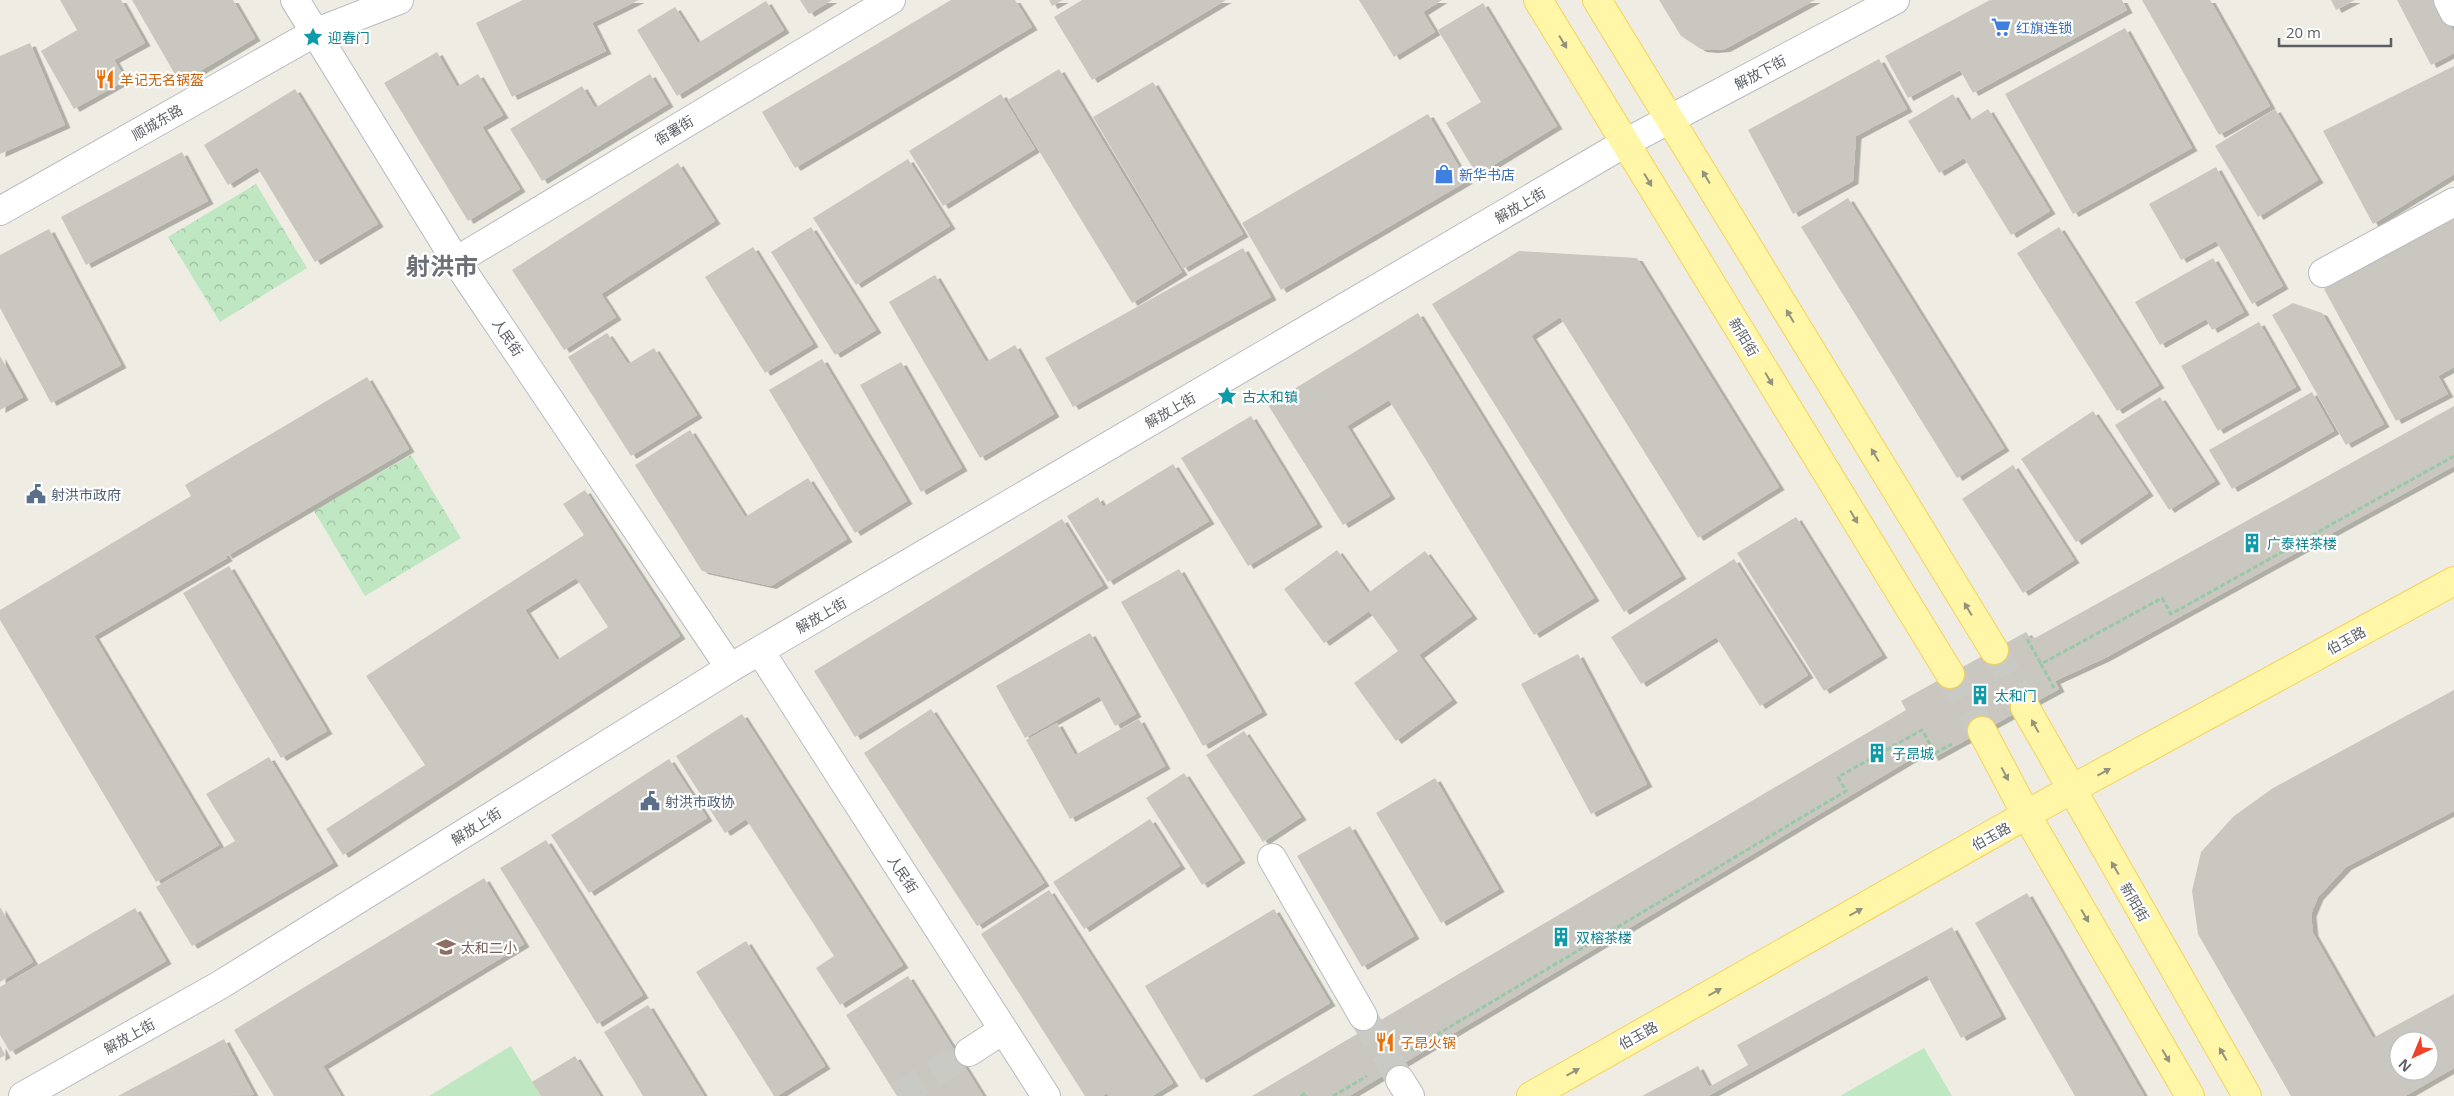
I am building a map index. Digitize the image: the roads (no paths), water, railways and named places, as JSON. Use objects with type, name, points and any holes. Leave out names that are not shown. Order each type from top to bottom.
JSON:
[{"type":"main road","name":"新阳街","points":[[1538,0],[1950,674]]},
{"type":"main road","points":[[1597,0],[1994,650]]},
{"type":"main road","name":"伯玉路","points":[[1531,1096],[2070,790],[2454,581]]},
{"type":"main road","name":"新阳街","points":[[2036,700],[2070,790],[2247,1096]]},
{"type":"main road","points":[[1971,735],[2027,816],[2190,1096]]},
{"type":"street","name":"人民街","points":[[295,0],[456,261],[730,668]]},
{"type":"street","name":"顺城东路","points":[[0,211],[314,33],[399,0]]},
{"type":"street","name":"衙署街","points":[[456,261],[891,0]]},
{"type":"street","name":"解放下街","points":[[1625,143],[1895,0]]},
{"type":"street","points":[[2448,0],[2454,12]]},
{"type":"street","name":"解放上街","points":[[23,1096],[220,985],[730,668],[1625,143]]},
{"type":"street","points":[[2323,273],[2454,202]]},
{"type":"street","name":"人民街","points":[[760,651],[1046,1096]]},
{"type":"street","points":[[1272,858],[1363,1016]]},
{"type":"street","points":[[969,1052],[1003,1030]]},
{"type":"tunnel","points":[[1994,650],[2025,707]]},
{"type":"tunnel","points":[[1950,674],[1982,731]]},
{"type":"tunnel","points":[[1363,1016],[1400,1080]]},
{"type":"tunnel","points":[[898,1096],[969,1052]]},
{"type":"place","name":"红旗连锁","points":[[2001,27]]},
{"type":"place","name":"迎春门","points":[[313,37]]},
{"type":"place","name":"羊记无名锅盔","points":[[105,79]]},
{"type":"place","name":"新华书店","points":[[1444,174]]},
{"type":"place","name":"古太和镇","points":[[1227,396]]},
{"type":"place","name":"射洪市政府","points":[[36,494]]},
{"type":"place","name":"广泰祥茶楼","points":[[2252,543]]},
{"type":"place","name":"太和门","points":[[1980,695]]},
{"type":"place","name":"子昂城","points":[[1877,753]]},
{"type":"place","name":"射洪市政协","points":[[650,801]]},
{"type":"place","name":"双榕茶楼","points":[[1561,937]]},
{"type":"place","name":"太和二小","points":[[446,947]]},
{"type":"place","name":"子昂火锅","points":[[1385,1042]]},
{"type":"district","name":"射洪市","points":[[442,265]]}]
